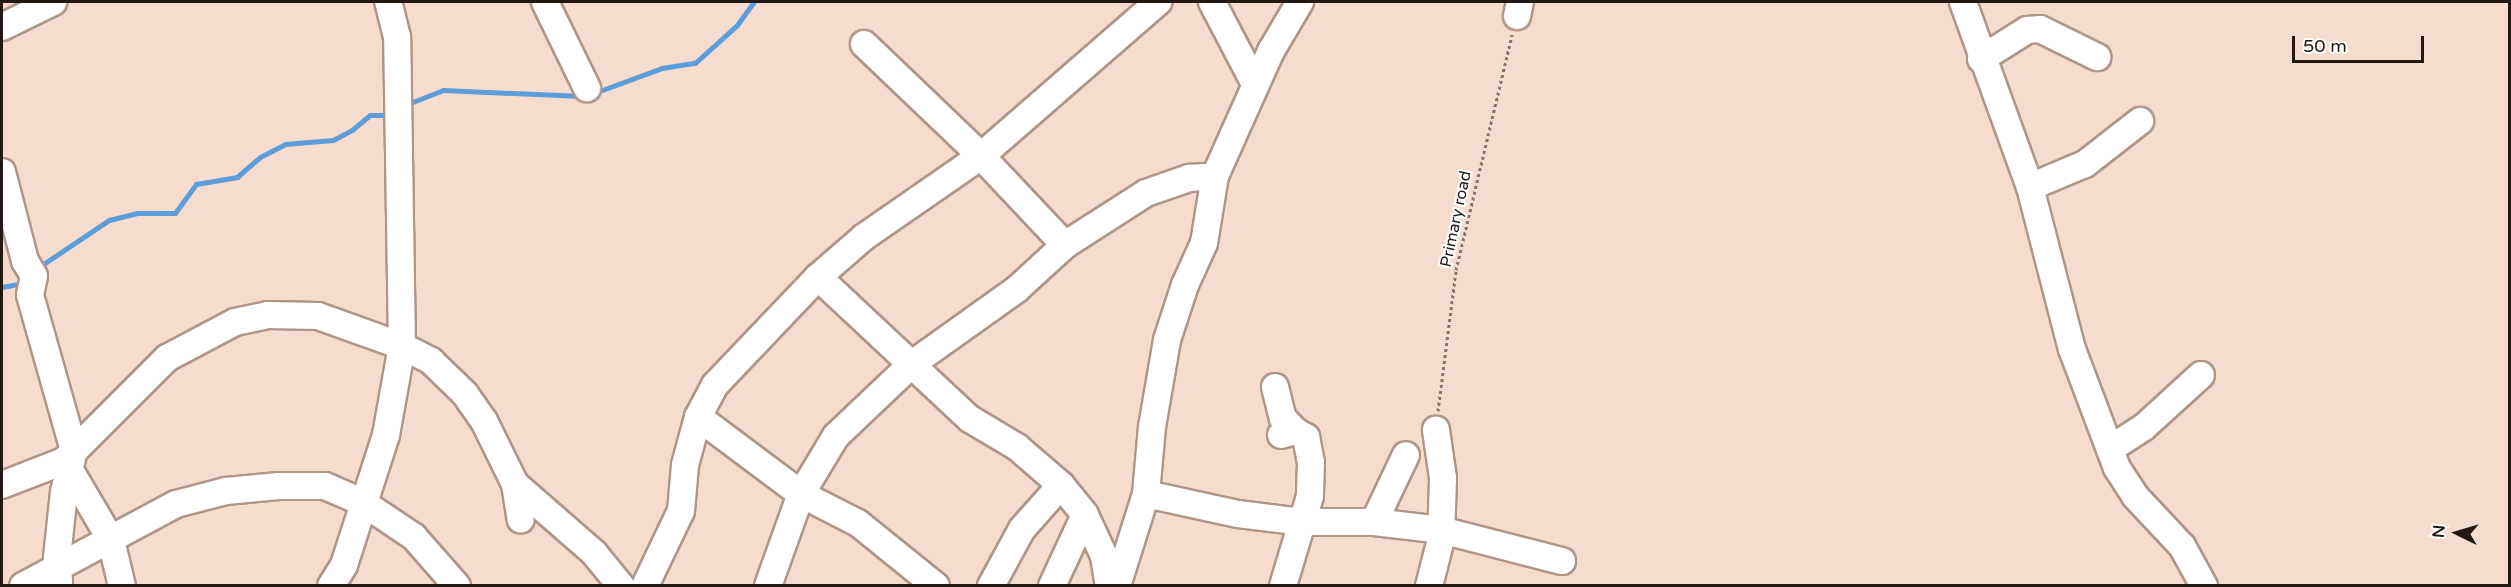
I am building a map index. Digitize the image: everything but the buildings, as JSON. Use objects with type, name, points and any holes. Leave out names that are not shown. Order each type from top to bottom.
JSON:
[{"type":"street","points":[[2,27],[53,2]]},
{"type":"street","points":[[331,585],[344,565],[362,502],[386,435],[402,346],[395,102],[397,37],[388,2]]},
{"type":"street","points":[[545,2],[587,88]]},
{"type":"street","points":[[654,581],[681,511],[685,465],[698,417],[715,385],[818,277],[864,237],[981,156],[1158,2]]},
{"type":"street","points":[[1212,2],[1255,84]]},
{"type":"street","points":[[1117,585],[1146,494],[1152,427],[1167,340],[1185,285],[1204,243],[1215,176],[1255,84],[1300,2]]},
{"type":"street","points":[[1964,2],[1982,59],[2030,187],[2072,349],[2110,449],[2135,496],[2182,546],[2204,585]]},
{"type":"street","points":[[1982,59],[2027,30],[2040,29],[2097,57]]},
{"type":"street","points":[[864,44],[981,156],[1065,245]]},
{"type":"street","points":[[2030,187],[2085,164],[2140,121]]},
{"type":"street","points":[[2,172],[29,269],[30,295],[72,460],[111,540],[122,585]]},
{"type":"street","points":[[768,585],[801,494],[836,436],[912,364],[1017,289],[1065,245],[1146,193],[1189,177],[1215,176]]},
{"type":"street","points":[[818,277],[970,419],[1017,447],[1061,485],[1086,515],[1104,556],[1109,585]]},
{"type":"street","points":[[59,577],[63,501],[72,460],[167,358],[235,322],[268,315],[318,316],[402,346],[431,361],[465,394],[484,421],[515,484],[521,520]]},
{"type":"street","points":[[2110,449],[2144,428],[2201,375]]},
{"type":"street","points":[[1275,387],[1288,433],[1310,444],[1311,463],[1310,496],[1283,585]]},
{"type":"street","points":[[698,417],[801,494],[858,523],[936,585]]},
{"type":"street","points":[[1429,585],[1442,530],[1443,478],[1436,430]]},
{"type":"street","points":[[1374,522],[1406,456]]},
{"type":"street","points":[[2,485],[72,460]]},
{"type":"street","points":[[515,484],[594,553],[621,585]]},
{"type":"street","points":[[991,585],[1022,529],[1061,485]]},
{"type":"street","points":[[23,585],[59,577],[111,540],[176,504],[226,491],[279,486],[325,486],[362,502],[414,537],[457,585]]},
{"type":"street","points":[[1146,494],[1238,514],[1302,522],[1374,522],[1442,530],[1562,561]]},
{"type":"street","points":[[1052,585],[1086,515]]},
{"type":"path","name":"Primary road","points":[[1436,430],[1456,270],[1519,9]]},
{"type":"waterway","points":[[594,93],[662,68],[695,63],[737,25],[754,2]]},
{"type":"waterway","points":[[405,105],[443,90],[582,96]]},
{"type":"waterway","points":[[36,269],[109,220],[137,213],[175,213],[196,184],[237,177],[260,157],[285,144],[333,140],[352,130],[370,115],[389,115]]},
{"type":"waterway","points":[[2,287],[18,284],[24,278]]}]
